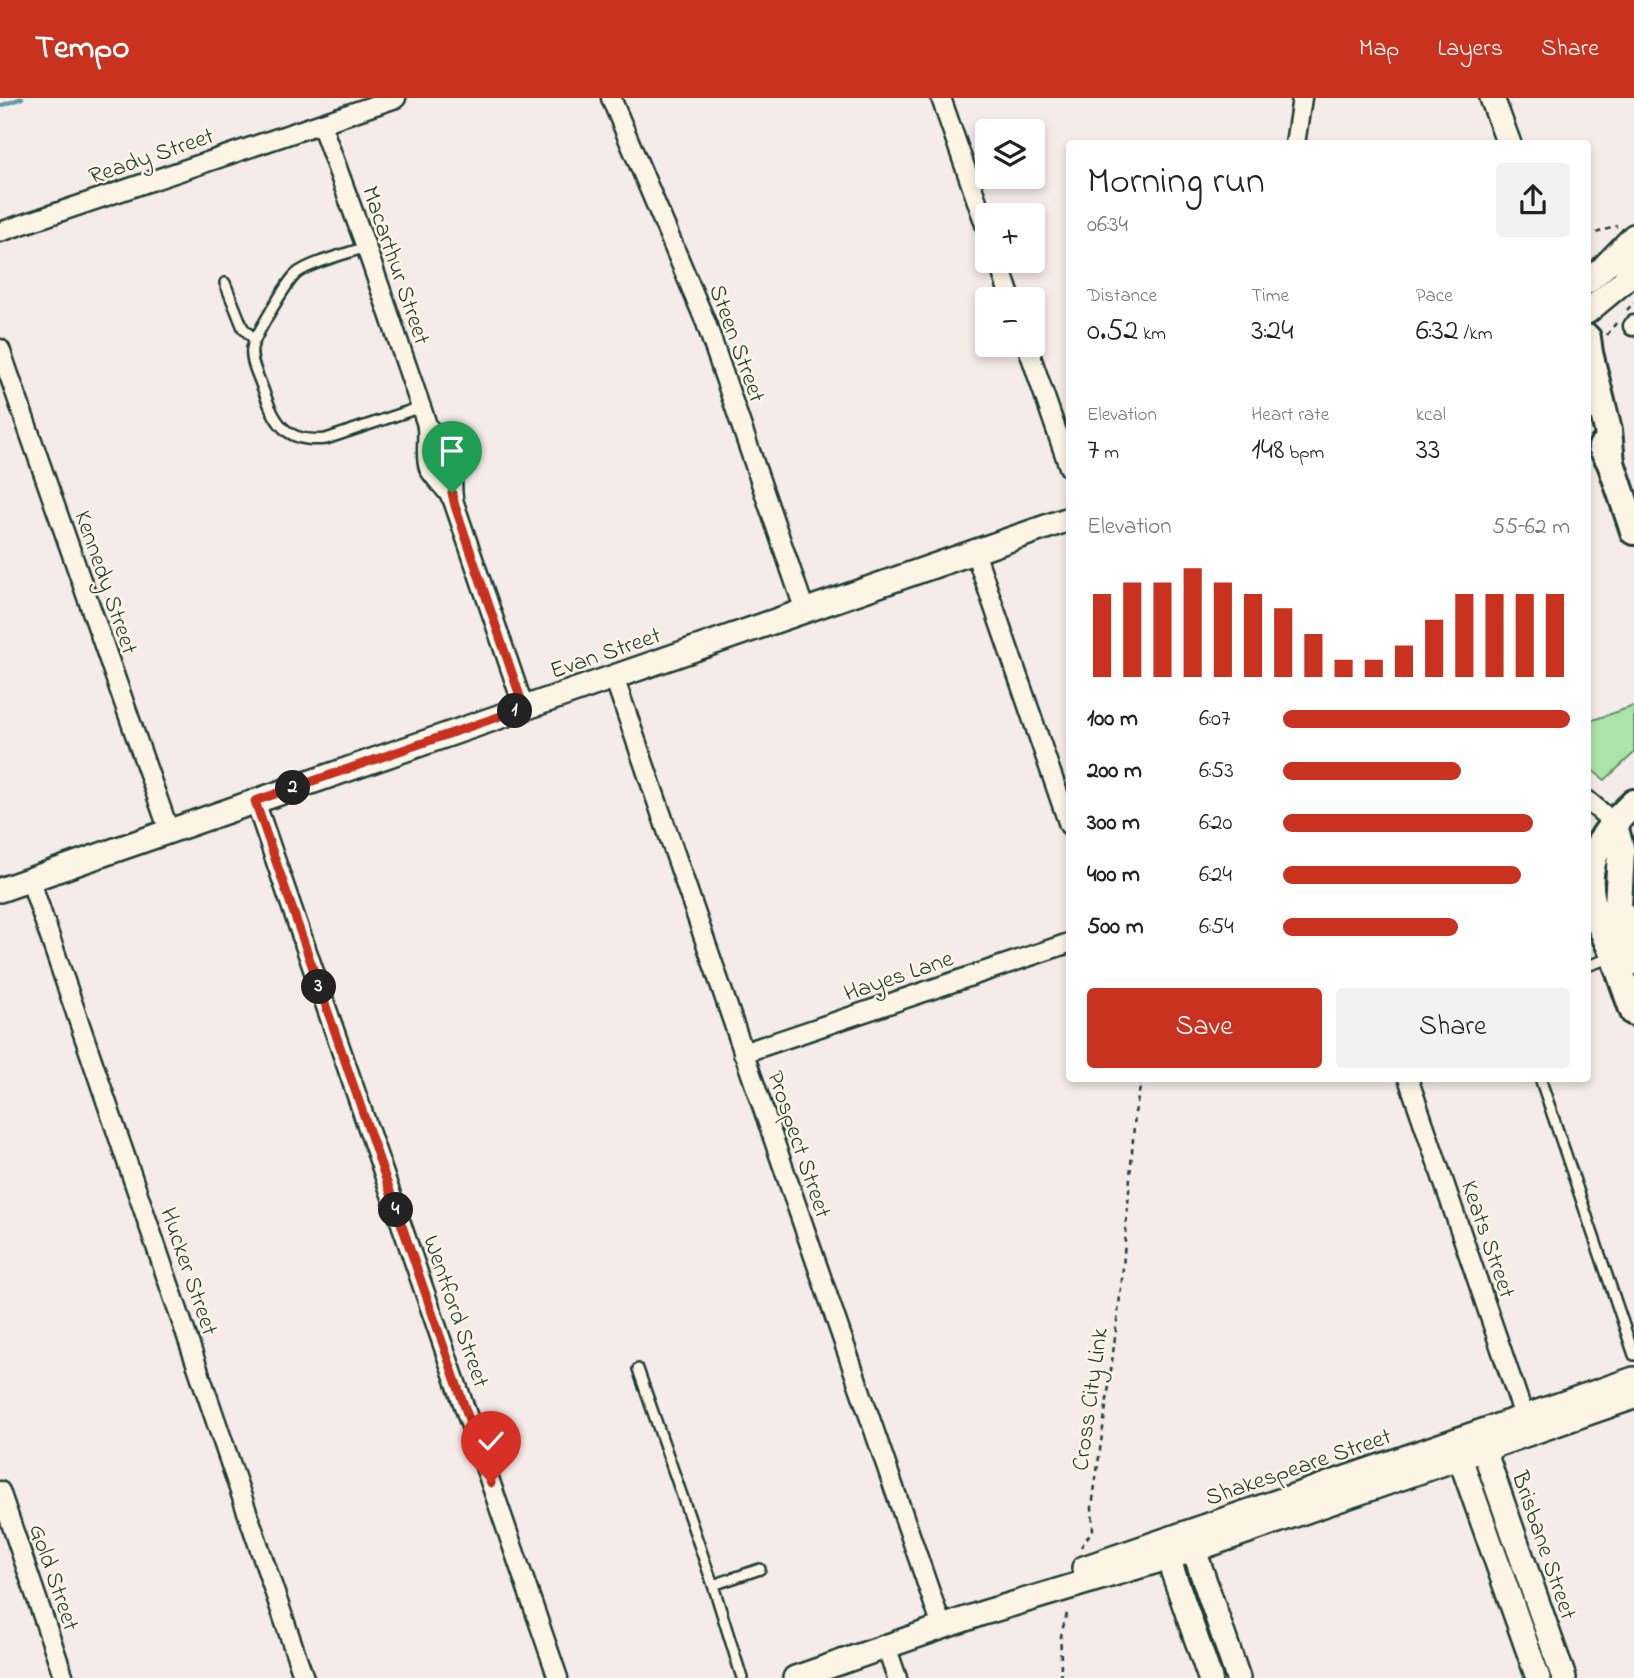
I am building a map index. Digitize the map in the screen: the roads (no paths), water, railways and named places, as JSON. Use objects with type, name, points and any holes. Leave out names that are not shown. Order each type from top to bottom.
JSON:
[{"type":"main road","points":[[1591,361],[1608,430],[1611,463]]},
{"type":"main road","points":[[1591,426],[1611,463],[1634,531]]},
{"type":"main road","points":[[1591,860],[1600,841],[1627,811]]},
{"type":"main road","points":[[1627,811],[1617,904],[1629,957],[1634,1012]]},
{"type":"main road","points":[[1618,894],[1634,864]]},
{"type":"main road","points":[[1591,892],[1593,903],[1629,957]]},
{"type":"street","name":"Ready Street","points":[[0,232],[396,98]]},
{"type":"street","name":"Steen Street","points":[[611,98],[706,323],[805,611]]},
{"type":"street","points":[[941,98],[978,203]]},
{"type":"street","points":[[1296,140],[1302,98]]},
{"type":"street","points":[[1492,98],[1507,140]]},
{"type":"street","name":"Macarthur Street","points":[[321,124],[423,414],[428,435],[428,465],[449,492],[455,506],[524,708]]},
{"type":"street","points":[[1591,279],[1602,269],[1628,230]]},
{"type":"street","points":[[1591,309],[1620,285],[1634,263]]},
{"type":"street","name":"Kennedy Street","points":[[0,349],[169,831]]},
{"type":"street","points":[[1031,357],[1066,458]]},
{"type":"street","name":"Evan Street","points":[[0,890],[1066,520]]},
{"type":"street","points":[[975,552],[1066,816]]},
{"type":"street","name":"Prospect Street","points":[[614,677],[942,1627]]},
{"type":"street","name":"Wentford Street","points":[[255,801],[558,1678]]},
{"type":"street","points":[[1591,801],[1627,811]]},
{"type":"street","name":"Hucker Street","points":[[30,879],[304,1678]]},
{"type":"street","name":"Hayes Lane","points":[[743,1053],[1066,944]]},
{"type":"street","name":"Keats Street","points":[[1409,1082],[1524,1416]]},
{"type":"street","name":"Shakespeare Street","points":[[983,1613],[1087,1566],[1170,1548],[1194,1550],[1469,1445],[1524,1416],[1634,1379]]},
{"type":"street","name":"Shakespeare Street","points":[[795,1678],[1469,1445],[1634,1397]]},
{"type":"street","name":"Brisbane Street","points":[[1469,1445],[1496,1484],[1564,1678]]},
{"type":"street","name":"Brisbane Street","points":[[1469,1445],[1472,1493],[1538,1678]]},
{"type":"street","points":[[1472,1493],[1496,1484]]},
{"type":"street","name":"Gold Street","points":[[0,1491],[64,1678]]},
{"type":"street","points":[[1170,1548],[1180,1592],[1210,1678]]},
{"type":"street","points":[[1194,1550],[1238,1678]]},
{"type":"street","points":[[1180,1592],[1205,1583]]},
{"type":"street","points":[[886,1646],[897,1678]]},
{"type":"lane","points":[[366,247],[298,273],[290,281],[255,340],[253,360],[272,413],[283,429],[297,438],[326,439],[423,414]]},
{"type":"lane","points":[[225,283],[244,331],[255,340]]},
{"type":"lane","points":[[1591,965],[1629,957]]},
{"type":"lane","points":[[1541,1082],[1634,1355]]},
{"type":"lane","points":[[638,1369],[713,1585],[742,1678]]},
{"type":"lane","points":[[713,1585],[760,1569]]},
{"type":"waterway","points":[[0,106],[22,98]]}]
